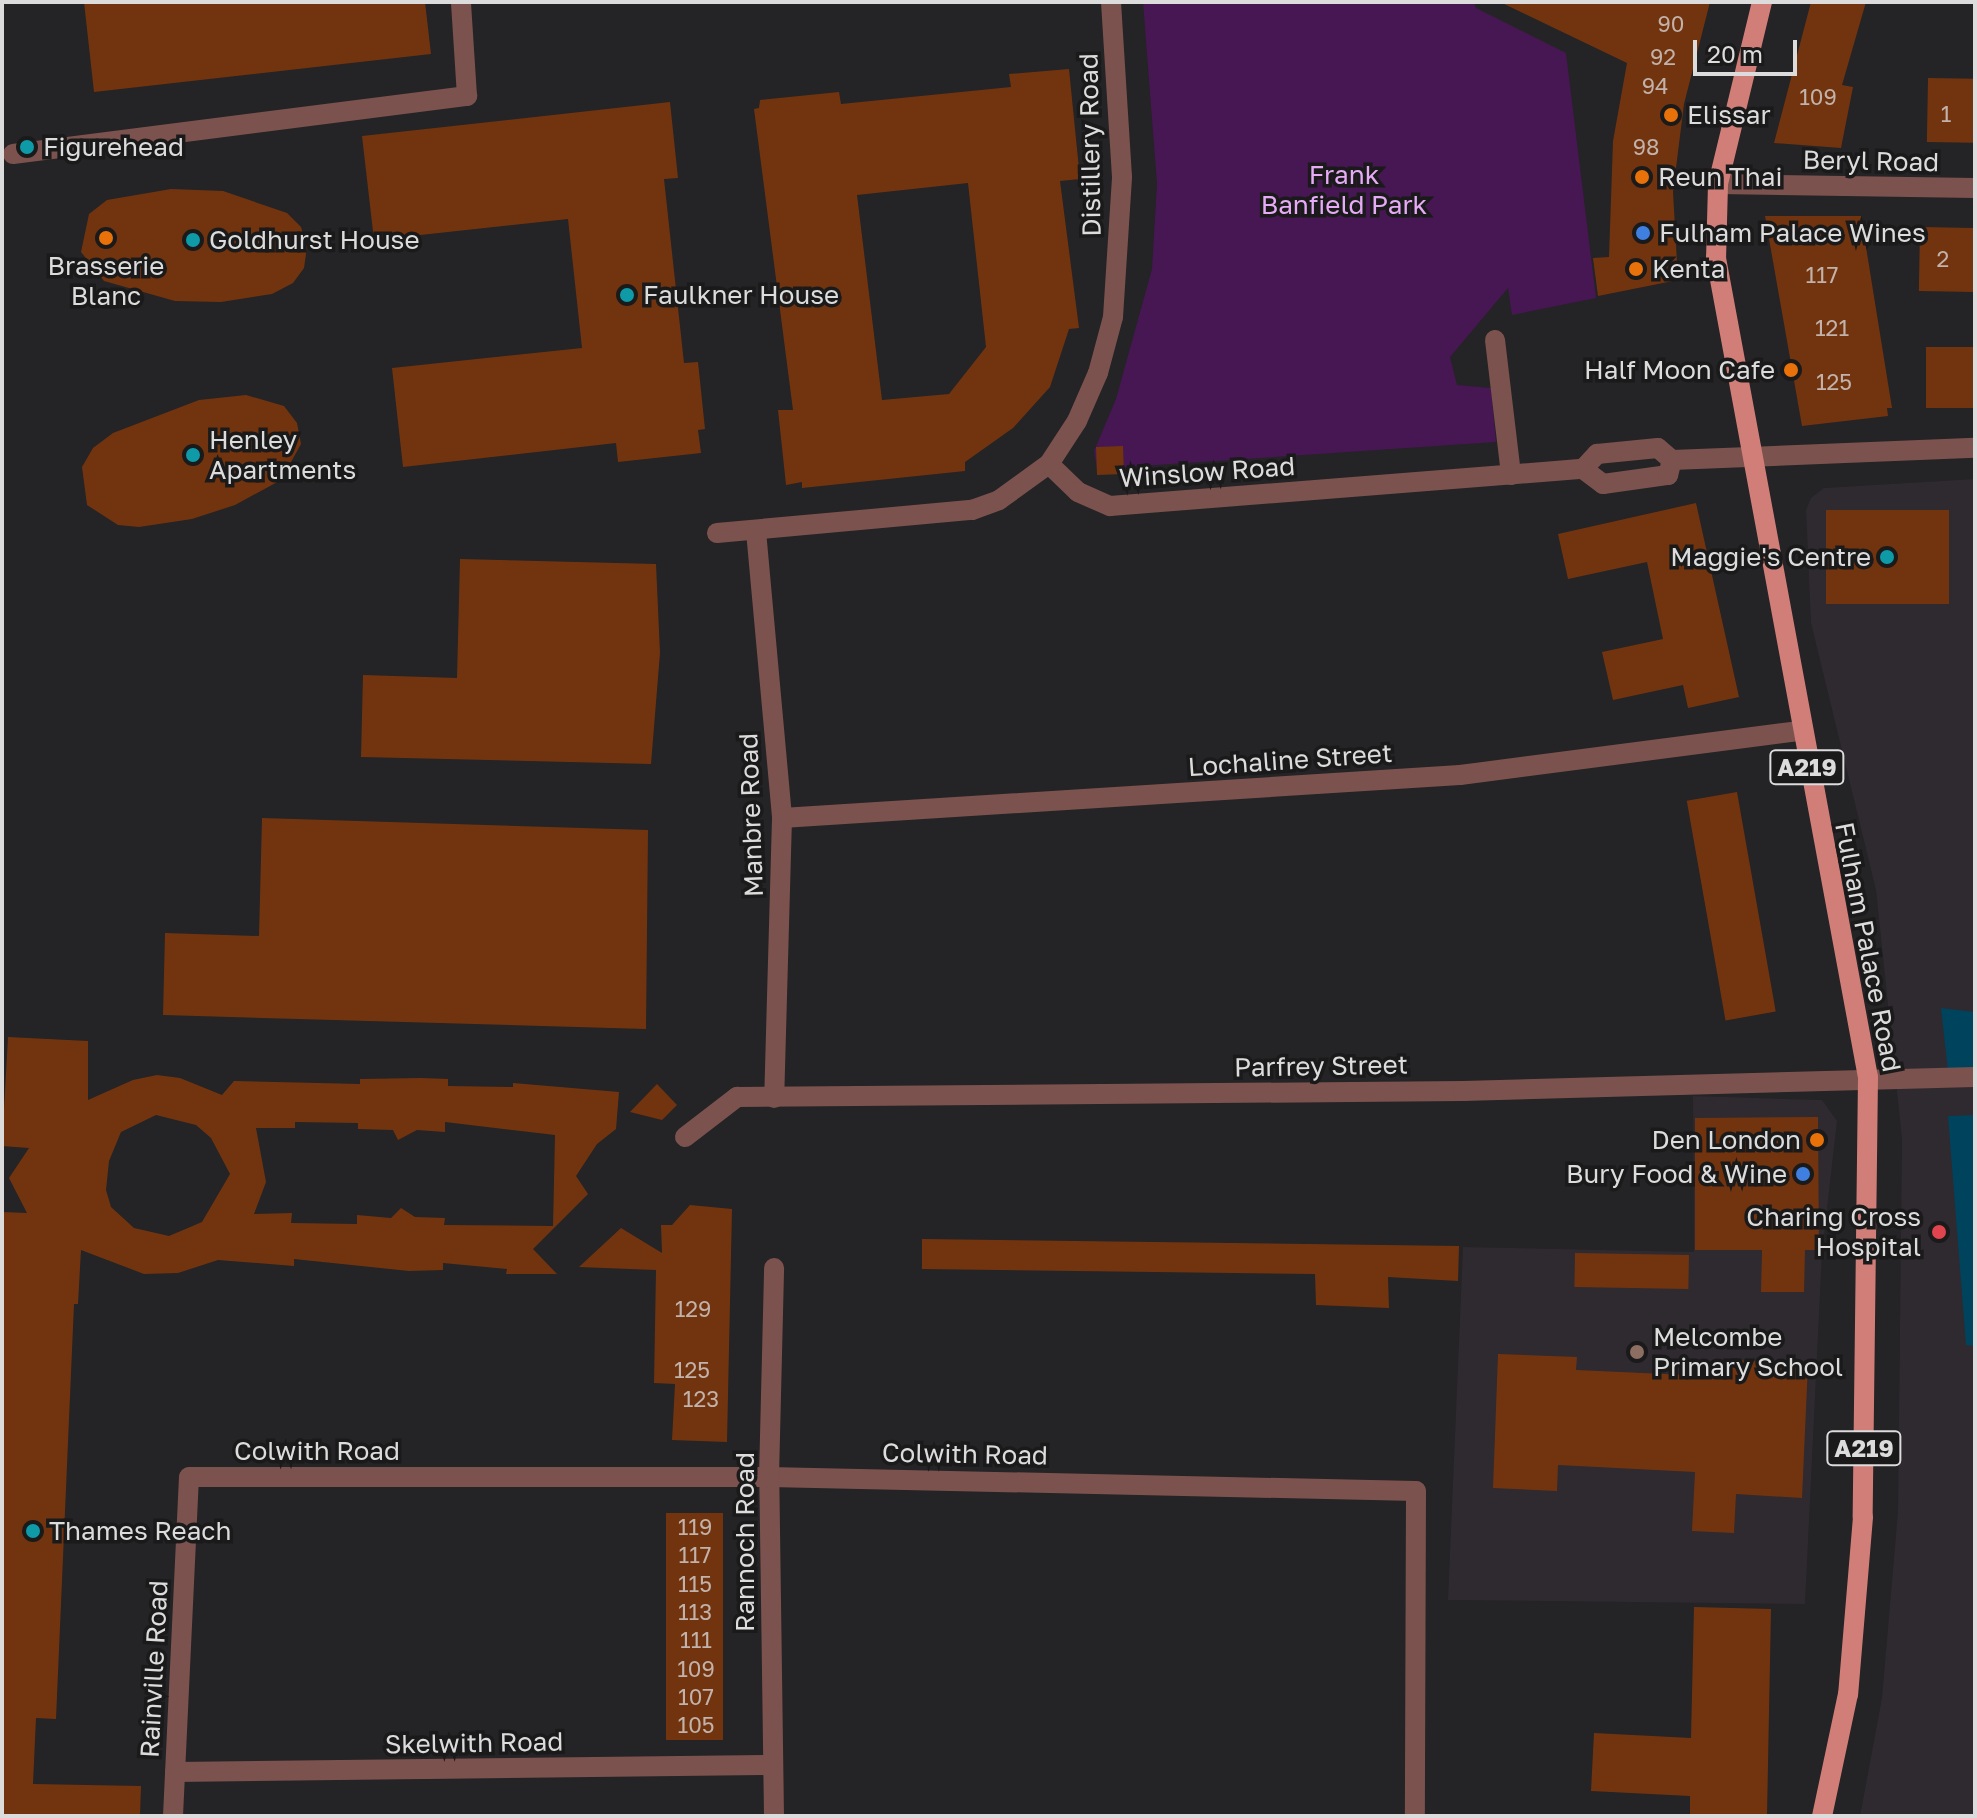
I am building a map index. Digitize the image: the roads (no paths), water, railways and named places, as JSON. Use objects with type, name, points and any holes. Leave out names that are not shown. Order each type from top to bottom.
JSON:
[{"type":"main road","name":"Fulham Palace Road","points":[[1762,2],[1718,184],[1716,258],[1749,457],[1868,1077],[1863,1517],[1848,1694],[1822,1816]]},
{"type":"street","points":[[13,154],[467,96],[461,2]]},
{"type":"street","name":"Distillery Road","points":[[1049,464],[1082,409],[1113,317],[1122,177],[1111,2]]},
{"type":"street","name":"Beryl Road","points":[[1718,184],[1975,188]]},
{"type":"street","points":[[1495,340],[1511,475]]},
{"type":"street","name":"Winslow Road","points":[[1583,469],[1597,454],[1658,448],[1672,460],[1975,448]]},
{"type":"street","name":"Winslow Road","points":[[1049,464],[1078,492],[1110,506],[1583,469],[1603,484],[1668,475],[1672,460]]},
{"type":"street","points":[[717,533],[972,510],[999,500],[1049,464]]},
{"type":"street","name":"Manbre Road","points":[[756,531],[782,818],[774,1098]]},
{"type":"street","name":"Lochaline Street","points":[[782,818],[1460,775],[1800,731]]},
{"type":"street","name":"Parfrey Street","points":[[685,1137],[737,1097],[1463,1091],[1868,1077],[1975,1077]]},
{"type":"street","name":"Rannoch Road","points":[[774,1268],[769,1477],[774,1816]]},
{"type":"street","name":"Colwith Road","points":[[189,1477],[769,1477],[1416,1491],[1415,1816]]},
{"type":"street","name":"Rainville Road","points":[[173,1816],[189,1477]]},
{"type":"street","name":"Skelwith Road","points":[[175,1772],[773,1765]]},
{"type":"water","points":[[1941,1008],[1975,1012],[1975,1074],[1948,1071]]},
{"type":"water","points":[[1975,1115],[1975,1346],[1966,1345],[1948,1116]]},
{"type":"place","name":"Elissar","points":[[1671,115]]},
{"type":"place","name":"Figurehead","points":[[27,147]]},
{"type":"place","name":"Reun Thai","points":[[1642,177]]},
{"type":"place","name":"Fulham Palace Wines","points":[[1643,233]]},
{"type":"place","name":"Brasserie Blanc","points":[[106,238]]},
{"type":"place","name":"Goldhurst House","points":[[193,240]]},
{"type":"place","name":"Kenta","points":[[1636,269]]},
{"type":"place","name":"Faulkner House","points":[[627,295]]},
{"type":"place","name":"Half Moon Cafe","points":[[1791,370]]},
{"type":"place","name":"Henley Apartments","points":[[193,455]]},
{"type":"place","name":"Maggie's Centre","points":[[1887,557]]},
{"type":"place","name":"Den London","points":[[1817,1140]]},
{"type":"place","name":"Bury Food & Wine","points":[[1803,1174]]},
{"type":"place","name":"Charing Cross Hospital","points":[[1939,1232]]},
{"type":"place","name":"Melcombe Primary School","points":[[1637,1352]]},
{"type":"place","name":"Thames Reach","points":[[33,1531]]},
{"type":"park label","name":"Frank Banfield Park","points":[[1344,190]]}]
